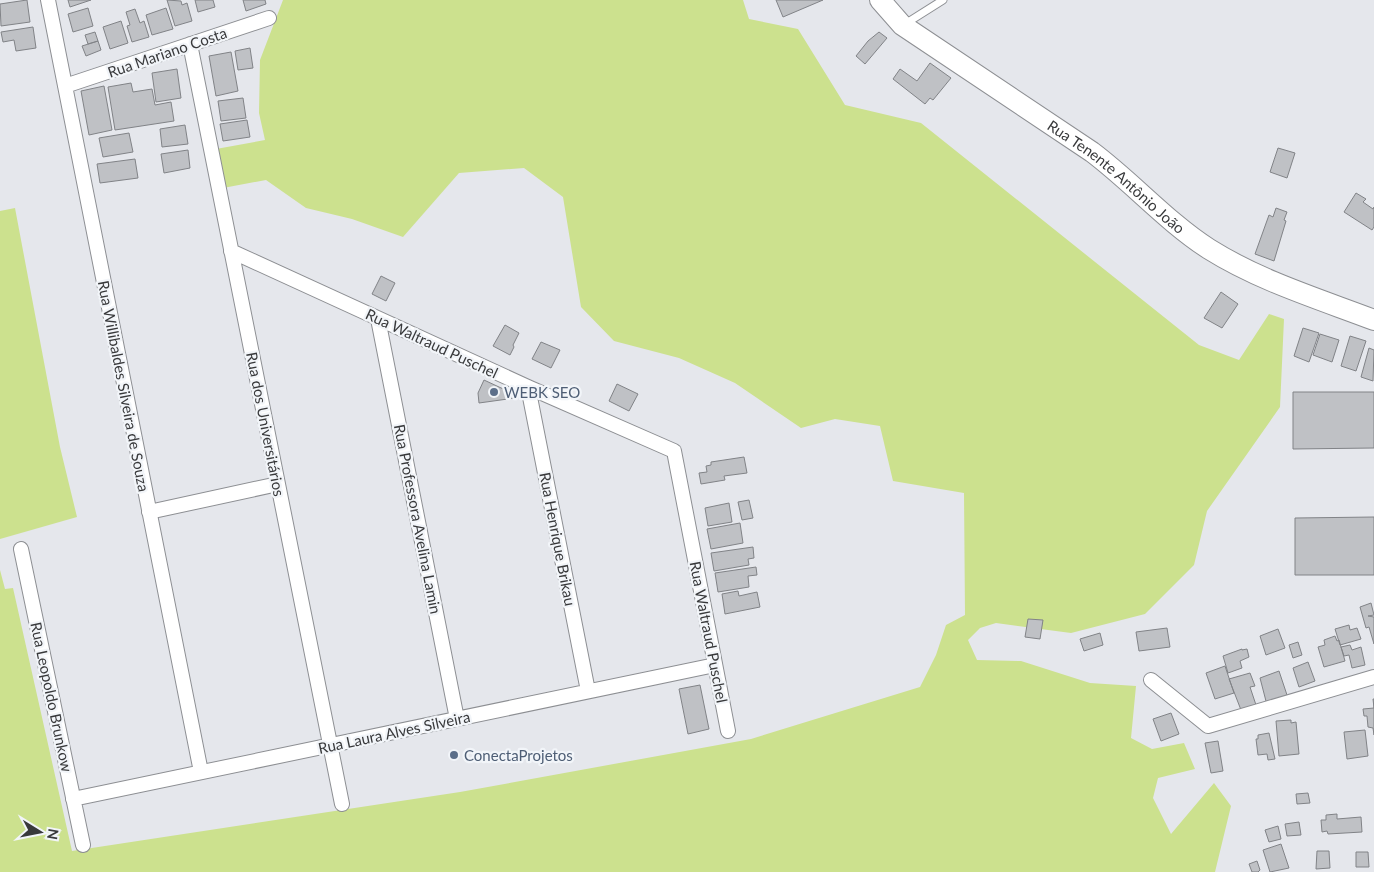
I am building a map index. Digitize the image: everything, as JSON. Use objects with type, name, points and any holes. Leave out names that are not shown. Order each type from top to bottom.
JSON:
[{"type":"street","name":"Rua Willibaldes Silveira de Souza","points":[[48,0],[200,772]]},
{"type":"street","name":"Rua Tenente Antônio João","points":[[880,0],[902,25],[1092,152],[1113,168],[1190,236],[1208,249],[1258,276],[1374,320]]},
{"type":"street","name":"Rua Mariano Costa","points":[[65,86],[269,18]]},
{"type":"street","name":"Rua dos Universitários","points":[[190,44],[342,804]]},
{"type":"street","name":"Rua Waltraud Puschel","points":[[231,251],[528,387],[674,451],[728,731]]},
{"type":"street","name":"Rua Professora Avelina Lamin","points":[[378,318],[458,719]]},
{"type":"street","name":"Rua Henrique Brikau","points":[[528,387],[588,691]]},
{"type":"street","points":[[149,512],[278,484]]},
{"type":"street","name":"Rua Leopoldo Brunkow","points":[[21,549],[83,845]]},
{"type":"street","name":"Rua Laura Alves Silveira","points":[[73,799],[715,665]]},
{"type":"street","points":[[1151,680],[1208,726],[1374,677]]},
{"type":"lane","points":[[902,25],[944,0]]},
{"type":"green space","points":[[283,0],[743,0],[749,19],[798,29],[845,105],[921,123],[1199,345],[1239,360],[1269,314],[1284,319],[1280,407],[1207,511],[1194,565],[1145,614],[1071,633],[996,623],[980,628],[968,640],[977,660],[1021,661],[1090,683],[1136,686],[1131,738],[1152,749],[1184,743],[1195,769],[1158,778],[1153,798],[1171,834],[1214,783],[1231,806],[1215,872],[0,872],[0,570],[5,589],[13,588],[72,851],[460,792],[751,739],[920,687],[936,655],[946,625],[965,615],[964,493],[893,481],[880,426],[835,419],[801,428],[735,383],[679,358],[614,341],[581,307],[563,197],[524,168],[459,173],[403,237],[352,219],[306,208],[266,180],[223,188],[216,149],[265,140],[259,113],[260,60]]},
{"type":"green space","points":[[15,208],[60,447],[77,517],[0,539],[0,211]]},
{"type":"building","points":[[27,0],[30,22],[1,26],[0,4]]},
{"type":"building","points":[[68,0],[91,0],[70,7]]},
{"type":"building","points":[[167,0],[181,1],[182,5],[187,3],[192,21],[175,26]]},
{"type":"building","points":[[195,0],[213,0],[215,7],[198,12]]},
{"type":"building","points":[[243,0],[265,0],[266,4],[246,11]]},
{"type":"building","points":[[776,0],[823,0],[783,17]]},
{"type":"building","points":[[88,8],[93,26],[73,32],[68,14]]},
{"type":"building","points":[[166,8],[173,29],[152,35],[146,15]]},
{"type":"building","points":[[135,9],[140,23],[144,21],[149,37],[132,42],[127,26],[130,25],[126,12]]},
{"type":"building","points":[[121,21],[128,43],[110,49],[103,27]]},
{"type":"building","points":[[33,27],[36,48],[16,51],[14,40],[3,42],[1,32]]},
{"type":"building","points":[[95,32],[98,41],[88,44],[85,35]]},
{"type":"building","points":[[879,32],[887,38],[865,64],[856,56],[868,41]]},
{"type":"building","points":[[98,41],[101,50],[86,56],[82,46]]},
{"type":"building","points":[[250,48],[253,68],[238,70],[235,51]]},
{"type":"building","points":[[231,52],[238,91],[216,96],[209,56]]},
{"type":"building","points":[[930,63],[951,78],[933,100],[930,98],[925,104],[893,79],[900,69],[917,81]]},
{"type":"building","points":[[177,69],[181,98],[156,102],[152,73]]},
{"type":"building","points":[[131,83],[133,92],[152,89],[155,105],[171,102],[174,121],[115,130],[108,87]]},
{"type":"building","points":[[104,86],[112,130],[89,135],[81,91]]},
{"type":"building","points":[[243,98],[246,118],[221,121],[218,101]]},
{"type":"building","points":[[247,120],[250,137],[223,141],[220,124]]},
{"type":"building","points":[[185,125],[188,144],[162,147],[160,129]]},
{"type":"building","points":[[129,133],[133,152],[103,157],[99,138]]},
{"type":"building","points":[[1278,148],[1295,153],[1287,178],[1270,172]]},
{"type":"building","points":[[188,150],[190,168],[164,173],[161,154]]},
{"type":"building","points":[[135,159],[138,178],[100,183],[97,164]]},
{"type":"building","points":[[1356,193],[1366,199],[1363,202],[1373,209],[1374,207],[1374,227],[1372,230],[1344,212]]},
{"type":"building","points":[[1276,208],[1287,212],[1274,261],[1255,254],[1269,215],[1273,217]]},
{"type":"building","points":[[381,276],[395,283],[386,301],[372,294]]},
{"type":"building","points":[[1221,292],[1238,304],[1222,328],[1204,318]]},
{"type":"building","points":[[505,325],[519,333],[510,355],[493,346]]},
{"type":"building","points":[[1303,328],[1319,333],[1309,362],[1294,356]]},
{"type":"building","points":[[1320,334],[1339,340],[1332,362],[1313,355]]},
{"type":"building","points":[[1350,336],[1366,341],[1356,371],[1341,366]]},
{"type":"building","points":[[541,342],[560,350],[551,368],[532,359]]},
{"type":"building","points":[[1369,348],[1374,350],[1373,381],[1361,377]]},
{"type":"building","name":"WEBK SEO","points":[[484,380],[514,394],[515,398],[479,403],[478,393]]},
{"type":"building","points":[[617,384],[638,394],[629,411],[609,401]]},
{"type":"building","points":[[1293,392],[1374,392],[1374,448],[1293,449]]},
{"type":"building","points":[[744,457],[747,473],[724,476],[725,480],[701,484],[699,473],[707,472],[706,466],[711,465],[711,462]]},
{"type":"building","points":[[749,500],[753,518],[742,520],[738,502]]},
{"type":"building","points":[[729,503],[732,522],[708,526],[705,508]]},
{"type":"building","points":[[1374,517],[1374,575],[1295,575],[1295,518]]},
{"type":"building","points":[[740,523],[743,543],[711,549],[707,529]]},
{"type":"building","points":[[753,547],[754,558],[748,559],[749,565],[714,571],[711,553]]},
{"type":"building","points":[[756,567],[757,575],[748,576],[749,587],[718,592],[715,573]]},
{"type":"building","points":[[738,591],[739,596],[757,592],[760,607],[725,614],[722,594]]},
{"type":"building","points":[[1371,603],[1374,615],[1368,616],[1374,617],[1374,644],[1369,627],[1366,628],[1360,607]]},
{"type":"building","points":[[1028,619],[1043,620],[1040,639],[1025,637]]},
{"type":"building","points":[[1349,625],[1350,630],[1357,628],[1361,639],[1340,645],[1335,629]]},
{"type":"building","points":[[1167,628],[1170,647],[1139,651],[1136,632]]},
{"type":"building","points":[[1278,629],[1285,648],[1266,655],[1260,636]]},
{"type":"building","points":[[1100,633],[1103,645],[1084,651],[1080,639]]},
{"type":"building","points":[[1335,636],[1337,641],[1339,640],[1345,661],[1324,667],[1318,647],[1325,645],[1324,640]]},
{"type":"building","points":[[1298,642],[1302,655],[1293,658],[1289,645]]},
{"type":"building","points":[[1350,645],[1352,650],[1361,647],[1365,665],[1352,668],[1349,655],[1344,656],[1341,647]]},
{"type":"building","points":[[1247,649],[1249,657],[1240,661],[1242,668],[1228,673],[1223,656]]},
{"type":"building","points":[[1308,662],[1315,681],[1299,687],[1293,668]]},
{"type":"building","points":[[1225,666],[1234,693],[1215,699],[1206,673]]},
{"type":"building","points":[[1279,671],[1288,698],[1267,705],[1260,678]]},
{"type":"building","points":[[1250,673],[1255,686],[1250,687],[1256,705],[1241,710],[1229,679]]},
{"type":"building","points":[[700,685],[709,729],[688,734],[679,689]]},
{"type":"building","points":[[1374,708],[1374,735],[1373,728],[1368,727],[1367,716],[1364,716],[1363,709]]},
{"type":"building","points":[[1171,713],[1179,734],[1161,741],[1153,719]]},
{"type":"building","points":[[1291,720],[1291,723],[1296,722],[1299,754],[1279,756],[1276,721]]},
{"type":"building","points":[[1365,730],[1368,756],[1347,759],[1344,732]]},
{"type":"building","points":[[1269,733],[1275,759],[1268,760],[1267,754],[1258,755],[1256,739],[1258,739],[1258,735]]},
{"type":"building","points":[[1218,741],[1223,771],[1211,773],[1205,743]]},
{"type":"building","points":[[1308,793],[1310,803],[1297,804],[1296,794]]},
{"type":"building","points":[[1337,814],[1337,819],[1361,817],[1362,832],[1328,834],[1327,831],[1322,832],[1321,820],[1326,820],[1326,815]]},
{"type":"building","points":[[1299,822],[1301,835],[1287,836],[1285,824]]},
{"type":"building","points":[[1278,826],[1281,839],[1269,842],[1265,830]]},
{"type":"building","points":[[1281,844],[1289,868],[1270,872],[1263,850]]},
{"type":"building","points":[[1317,851],[1329,851],[1330,868],[1316,869]]},
{"type":"building","points":[[1356,852],[1368,852],[1369,867],[1356,867]]},
{"type":"building","points":[[1257,861],[1260,870],[1252,872],[1249,864]]},
{"type":"place","name":"WEBK SEO","points":[[494,392]]},
{"type":"place","name":"ConectaProjetos","points":[[454,755]]}]
